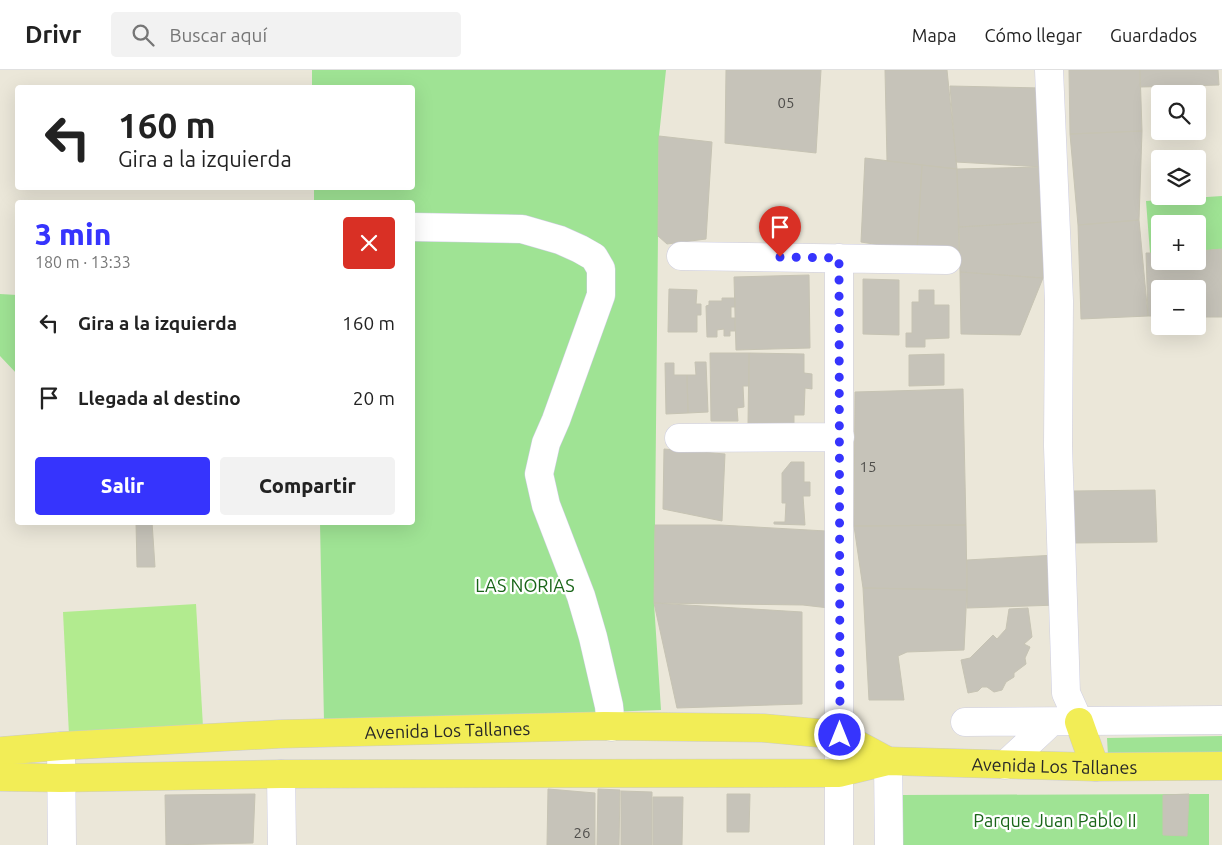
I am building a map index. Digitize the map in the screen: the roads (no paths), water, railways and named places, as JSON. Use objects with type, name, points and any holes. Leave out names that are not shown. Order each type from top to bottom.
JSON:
[{"type":"main road","points":[[1080,722],[1095,767]]},
{"type":"main road","name":"Avenida Los Tallanes","points":[[0,751],[280,734],[611,727],[763,728],[840,735],[888,761]]},
{"type":"main road","name":"Avenida Los Tallanes","points":[[0,778],[281,774],[839,773],[888,761],[1095,767],[1222,766]]},
{"type":"street","points":[[1049,70],[1059,301],[1058,446],[1066,693],[1080,722]]},
{"type":"street","points":[[415,227],[522,229],[560,240],[580,249],[594,257],[601,269],[601,295],[546,443],[539,474],[546,505],[581,596],[593,637],[609,706],[611,727]]},
{"type":"street","points":[[681,256],[947,260]]},
{"type":"street","points":[[839,258],[839,845]]},
{"type":"street","points":[[679,438],[840,437]]},
{"type":"street","points":[[965,722],[1222,720]]},
{"type":"street","points":[[1005,765],[1051,722]]},
{"type":"street","points":[[61,746],[62,845]]},
{"type":"street","points":[[888,761],[889,845]]},
{"type":"street","points":[[281,774],[282,845]]},
{"type":"park label","name":"LAS NORIAS","points":[[525,585]]},
{"type":"park label","name":"Parque Juan Pablo II","points":[[1055,820]]}]
